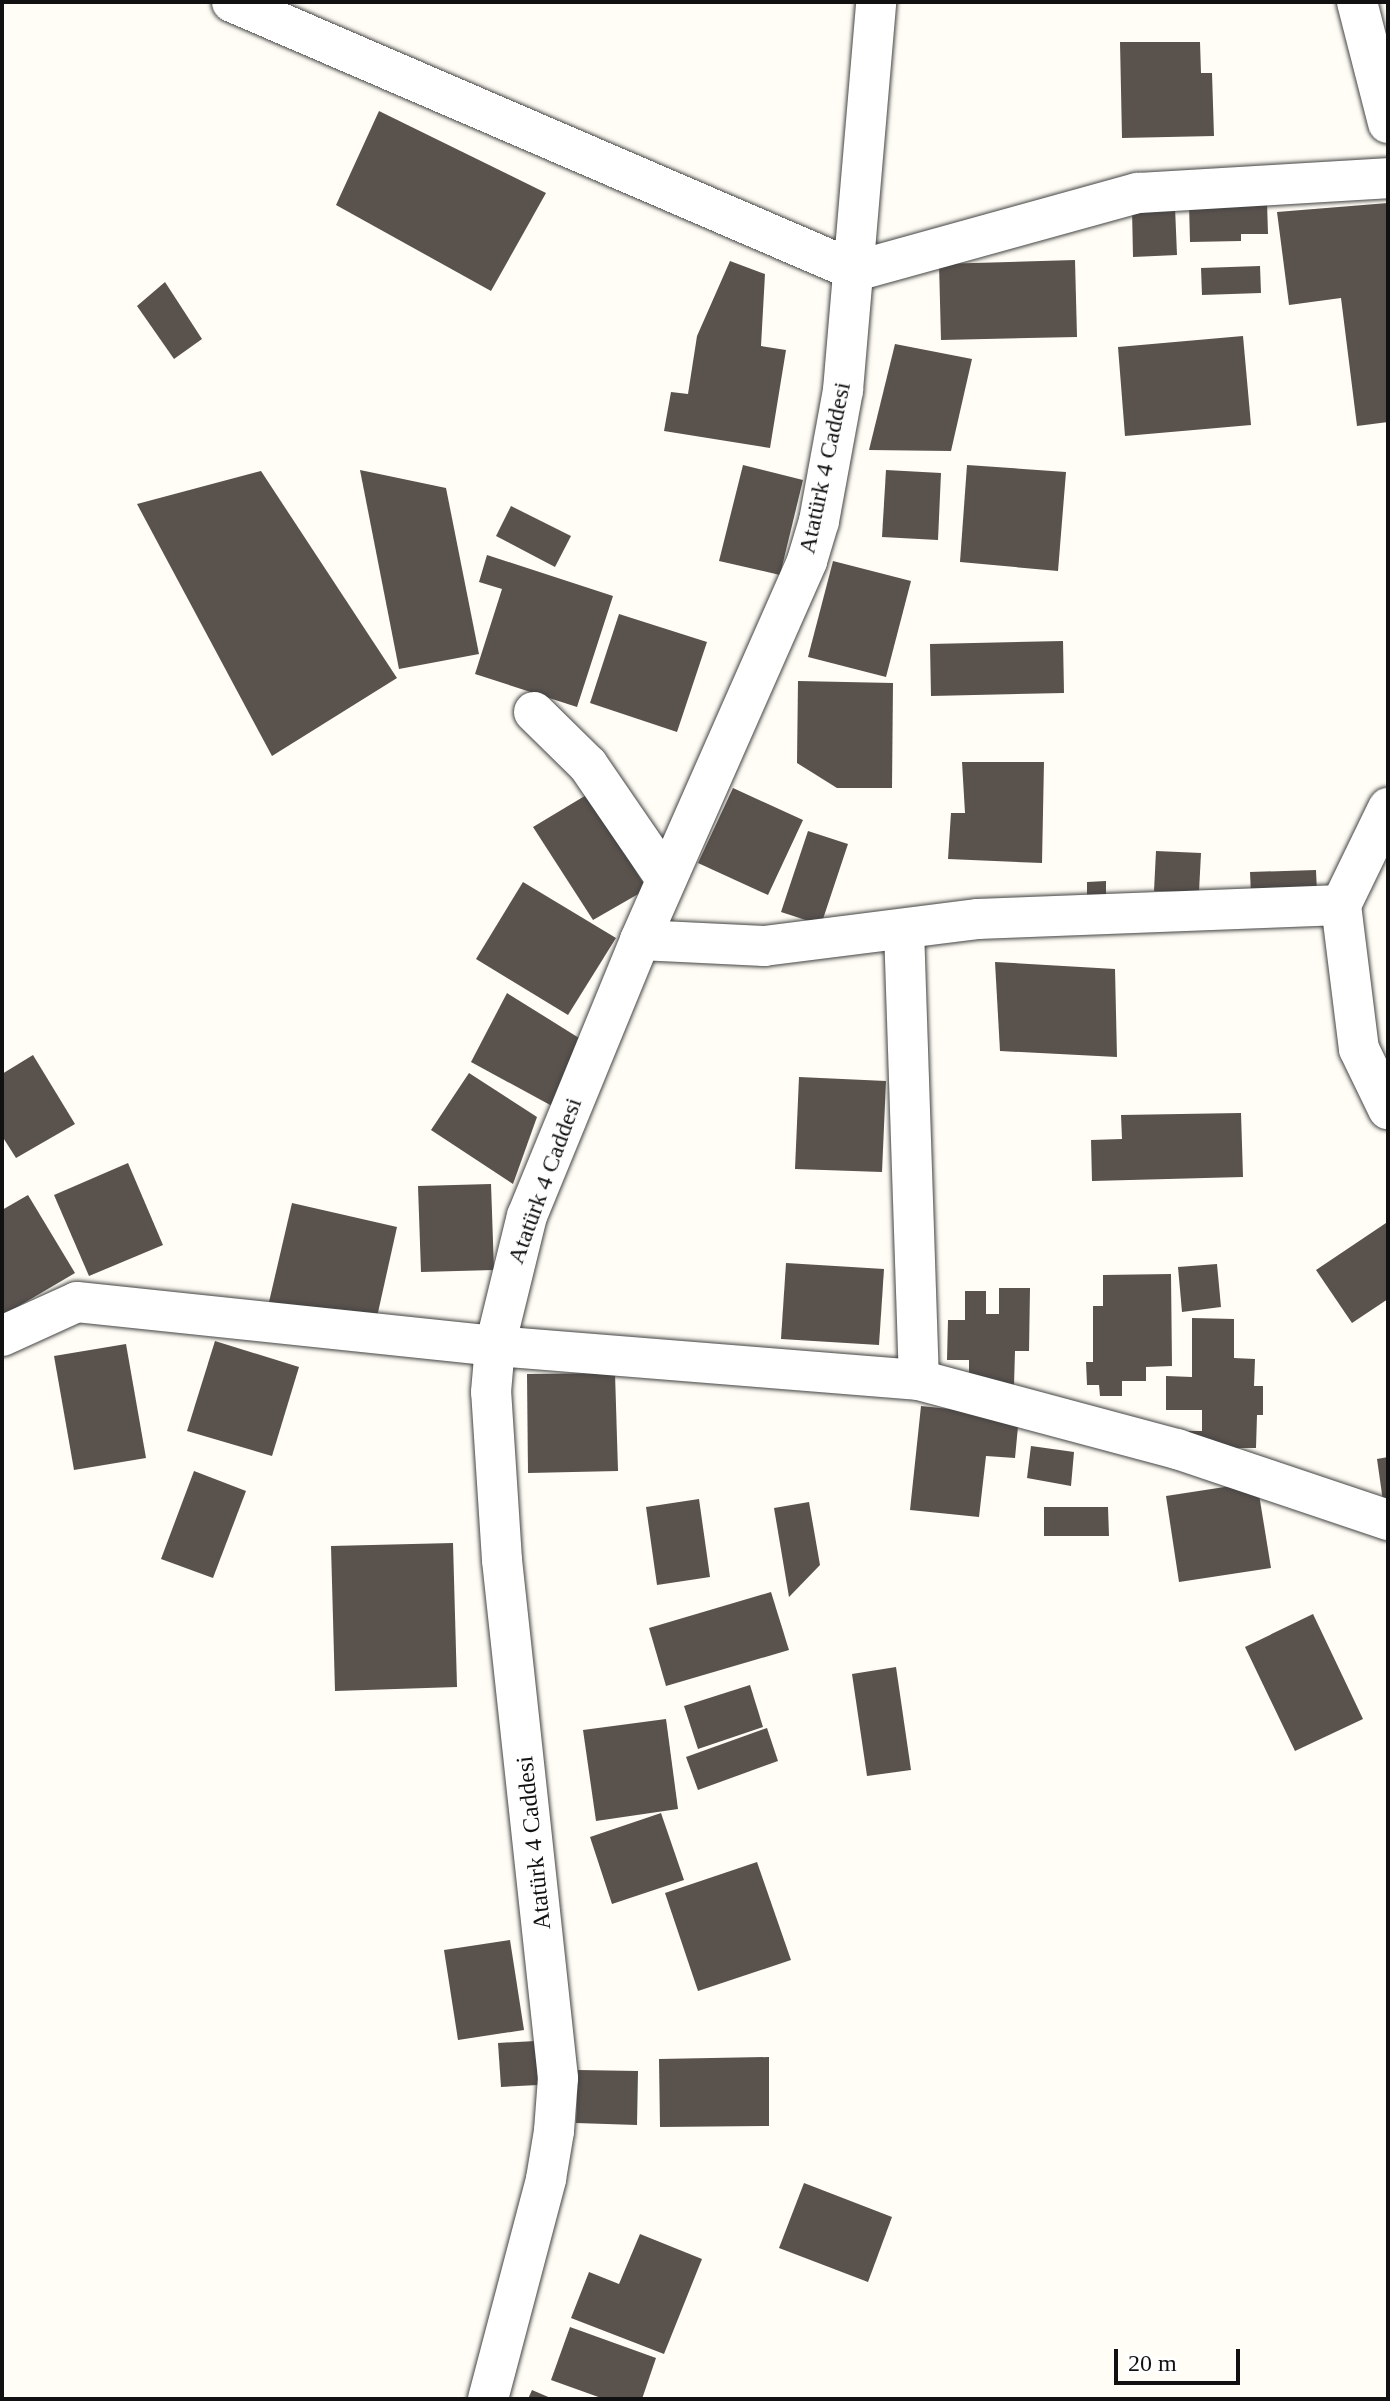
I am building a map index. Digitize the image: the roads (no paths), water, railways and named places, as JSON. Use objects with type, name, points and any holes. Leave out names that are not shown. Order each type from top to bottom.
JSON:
[{"type":"street","points":[[232,2],[856,271],[1138,193],[1388,178]]},
{"type":"street","name":"Atatürk 4 Caddesi","points":[[488,2399],[546,2179],[558,2078],[502,1560],[491,1404],[495,1346],[527,1216],[666,879],[807,561],[819,521],[835,435],[856,271],[876,2]]},
{"type":"street","points":[[1357,2],[1388,123]]},
{"type":"street","points":[[534,712],[588,765],[666,879]]},
{"type":"street","points":[[1388,808],[1341,905],[1359,1049],[1388,1109]]},
{"type":"street","points":[[640,940],[764,946],[978,919],[1341,905]]},
{"type":"street","points":[[904,929],[919,1380]]},
{"type":"street","points":[[2,1336],[77,1302],[495,1346],[919,1380],[1177,1449],[1388,1520]]}]
